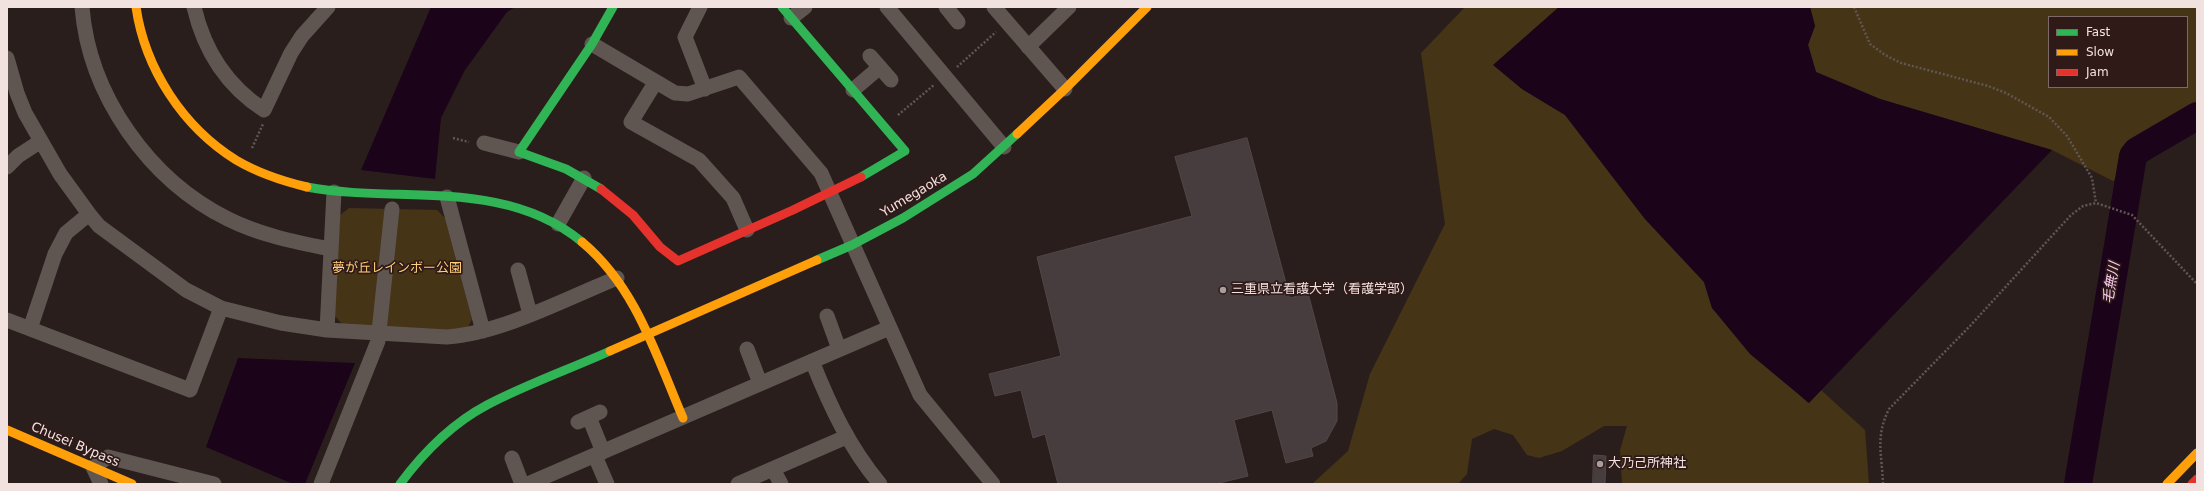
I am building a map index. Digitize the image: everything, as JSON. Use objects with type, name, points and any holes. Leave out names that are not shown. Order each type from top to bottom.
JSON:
[{"type":"main road","points":[[136,7],[149,54],[157,74],[170,95],[194,128],[228,155],[244,164],[278,181],[296,186],[334,192],[447,197],[495,201],[513,205],[533,211],[558,224],[594,251],[617,278],[627,293],[683,418]]},
{"type":"main road","points":[[613,7],[592,44],[519,152],[552,162],[584,178],[611,195],[633,215],[668,257],[678,261],[830,194],[869,174],[904,151],[787,12]]},
{"type":"main road","name":"Yumegaoka","points":[[400,484],[409,471],[434,444],[451,429],[482,408],[508,394],[646,333],[852,245],[903,218],[966,178],[1004,147],[1147,7]]},
{"type":"main road","name":"Chusei Bypass","points":[[7,430],[132,484]]},
{"type":"main road","points":[[2167,484],[2197,453]]},
{"type":"main road","points":[[2192,484],[2197,479]]},
{"type":"street","points":[[82,7],[92,58],[110,99],[136,141],[167,176],[227,219],[270,235],[330,249]]},
{"type":"street","points":[[194,7],[204,39],[216,62],[241,92],[264,110],[291,53],[302,36],[328,7]]},
{"type":"street","points":[[700,7],[685,37],[705,89]]},
{"type":"street","points":[[787,12],[805,7]]},
{"type":"street","points":[[887,7],[1004,147]]},
{"type":"street","points":[[994,7],[1064,89]]},
{"type":"street","points":[[1028,47],[1069,7]]},
{"type":"street","points":[[949,8],[958,22]]},
{"type":"street","points":[[592,44],[655,83],[675,93],[688,94],[739,77],[821,174],[920,395],[993,484]]},
{"type":"street","points":[[870,56],[891,80]]},
{"type":"street","points":[[8,67],[25,113],[60,174],[98,226],[168,278],[186,290],[221,308],[281,323],[327,330],[447,337],[483,331],[530,314],[617,278]]},
{"type":"street","points":[[853,90],[880,67]]},
{"type":"street","points":[[655,83],[631,122],[699,160],[733,198],[747,230]]},
{"type":"street","points":[[7,167],[18,156],[41,141]]},
{"type":"street","points":[[484,144],[519,152]]},
{"type":"street","points":[[558,224],[584,178]]},
{"type":"street","points":[[327,330],[334,192]]},
{"type":"street","points":[[447,197],[483,331]]},
{"type":"street","points":[[321,484],[380,333],[392,209]]},
{"type":"street","points":[[30,329],[55,254],[62,240],[66,233],[89,214]]},
{"type":"street","points":[[518,270],[530,314]]},
{"type":"street","points":[[7,320],[190,390],[221,308]]},
{"type":"street","points":[[826,316],[839,349]]},
{"type":"street","points":[[528,484],[889,328]]},
{"type":"street","points":[[746,349],[760,383]]},
{"type":"street","points":[[812,361],[829,402],[846,437],[880,484]]},
{"type":"street","points":[[589,417],[607,484]]},
{"type":"street","points":[[738,484],[846,437]]},
{"type":"street","points":[[101,484],[93,467],[108,457],[214,484]]},
{"type":"street","points":[[512,458],[522,484]]},
{"type":"street","points":[[773,469],[782,484]]},
{"type":"path","points":[[1854,7],[1870,44],[1885,55],[1901,62],[2006,93],[2049,117],[2067,136],[2092,178],[2096,203]]},
{"type":"path","points":[[884,127],[1007,22]]},
{"type":"path","points":[[244,164],[265,120],[264,110]]},
{"type":"path","points":[[1883,484],[1880,437],[1884,420],[1889,409],[1970,326],[2071,216],[2083,206],[2096,203],[2132,214],[2197,284]]},
{"type":"green space","points":[[1465,7],[1559,7],[1494,65],[1522,89],[1565,115],[1645,219],[1704,282],[1712,308],[1808,403],[1821,390],[1865,430],[1869,484],[1622,484],[1620,450],[1627,426],[1604,426],[1562,451],[1539,458],[1527,455],[1513,435],[1494,429],[1472,439],[1467,474],[1458,484],[1312,484],[1348,451],[1370,374],[1445,224],[1421,53]]},
{"type":"green space","points":[[1810,7],[2197,7],[2197,128],[2176,136],[2113,181],[2052,150],[1880,99],[1816,72],[1808,44],[1815,26]]},
{"type":"green space","name":"夢が丘レインボー公園","points":[[349,208],[437,210],[445,218],[472,319],[467,329],[444,331],[343,325],[334,315],[340,215]]},
{"type":"shaded area","points":[[431,7],[515,7],[507,12],[465,70],[441,118],[435,179],[361,170]]},
{"type":"shaded area","points":[[1559,7],[1810,7],[1815,26],[1808,45],[1816,72],[1880,99],[2052,150],[1809,403],[1750,354],[1712,308],[1704,282],[1645,219],[1565,115],[1522,89],[1493,65]]},
{"type":"shaded area","points":[[238,358],[355,363],[305,484],[293,484],[206,447]]},
{"type":"building","points":[[1247,138],[1290,298],[1308,293],[1337,403],[1337,421],[1326,441],[1311,448],[1313,456],[1286,463],[1272,410],[1234,420],[1248,476],[1215,484],[1058,484],[1045,434],[1033,438],[1021,390],[995,396],[989,374],[1061,356],[1037,257],[1192,216],[1175,157]]},
{"type":"building","points":[[1594,455],[1606,456],[1605,484],[1593,484]]},
{"type":"waterway","name":"毛無川","points":[[2078,484],[2133,156],[2137,151],[2197,116]]},
{"type":"traffic: fast","points":[[601,189],[566,169],[519,152],[592,44],[613,7]]},
{"type":"traffic: fast","points":[[782,7],[905,151],[861,177]]},
{"type":"traffic: fast","points":[[817,260],[852,245],[903,218],[973,174],[1017,134]]},
{"type":"traffic: fast","points":[[307,187],[342,192],[449,196],[485,201],[519,208],[552,222],[582,242]]},
{"type":"traffic: fast","points":[[400,484],[409,472],[439,440],[474,412],[517,390],[610,351]]},
{"type":"traffic: slow","points":[[136,7],[148,52],[158,74],[183,113],[199,131],[244,165],[270,176],[307,187]]},
{"type":"traffic: slow","points":[[1017,134],[1065,89],[1147,7]]},
{"type":"traffic: slow","points":[[582,242],[601,260],[631,301],[643,323],[683,418]]},
{"type":"traffic: slow","points":[[610,351],[817,260]]},
{"type":"traffic: slow","points":[[7,430],[132,484]]},
{"type":"traffic: slow","points":[[2167,484],[2197,453]]},
{"type":"traffic: jam","points":[[601,189],[633,215],[660,247],[678,261],[793,210],[861,177]]},
{"type":"traffic: jam","points":[[2192,484],[2197,479]]},
{"type":"place","name":"三重県立看護大学（看護学部）","points":[[1223,290]]},
{"type":"place","name":"大乃己所神社","points":[[1600,464]]}]
